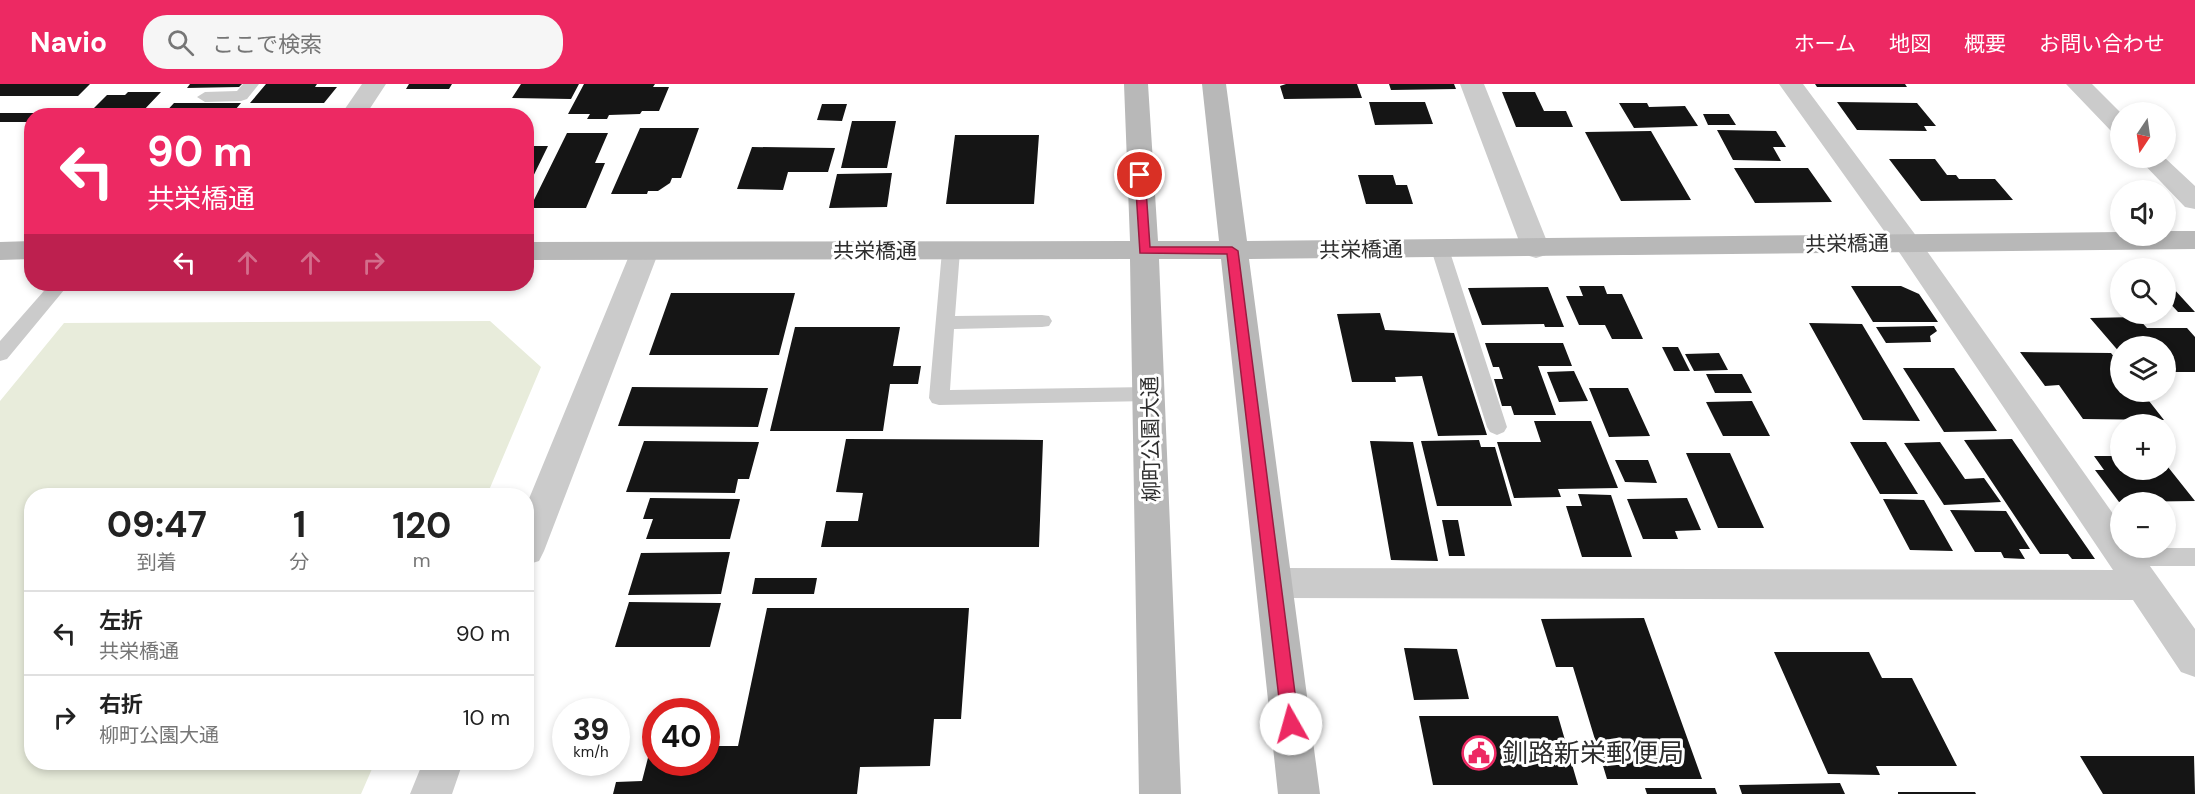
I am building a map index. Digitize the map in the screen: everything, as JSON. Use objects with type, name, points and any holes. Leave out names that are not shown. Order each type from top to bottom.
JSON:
[{"type":"street","points":[[357,108],[374,84]]},
{"type":"street","name":"柳町公園大通","points":[[1136,84],[1150,394],[1160,794]]},
{"type":"street","points":[[1214,84],[1232,251],[1275,583],[1299,794]]},
{"type":"street","points":[[1472,84],[1536,249]]},
{"type":"street","points":[[1791,84],[1907,243],[2194,657]]},
{"type":"street","points":[[2078,84],[2110,116]]},
{"type":"street","points":[[2161,168],[2195,201]]},
{"type":"street","name":"共栄橋通","points":[[534,251],[1536,249],[2195,240]]},
{"type":"street","points":[[0,250],[24,250]]},
{"type":"street","points":[[534,531],[645,251]]},
{"type":"street","points":[[1275,583],[2134,571]]},
{"type":"street","points":[[431,794],[440,770]]},
{"type":"lane","points":[[206,97],[241,96],[251,84]]},
{"type":"lane","points":[[1440,249],[1497,427]]},
{"type":"lane","points":[[951,251],[939,398],[1150,394]]},
{"type":"lane","points":[[0,354],[54,291]]},
{"type":"lane","points":[[945,323],[1042,321]]},
{"type":"lane","points":[[2134,571],[2195,557]]},
{"type":"green space","points":[[490,321],[541,367],[490,488],[24,488],[24,770],[372,770],[361,794],[0,794],[0,401],[64,323]]},
{"type":"building","points":[[0,84],[90,84],[78,96],[0,96]]},
{"type":"building","points":[[190,84],[242,84],[239,87],[187,88]]},
{"type":"building","points":[[266,84],[317,84],[315,87],[337,87],[324,103],[250,103]]},
{"type":"building","points":[[409,84],[452,84],[449,89],[406,89]]},
{"type":"building","points":[[521,84],[579,84],[571,99],[512,98]]},
{"type":"building","points":[[584,84],[655,84],[653,87],[669,87],[659,111],[609,115],[607,119],[587,119],[590,114],[568,114]]},
{"type":"building","points":[[1286,84],[1357,84],[1362,98],[1284,99],[1280,86]]},
{"type":"building","points":[[1389,84],[1454,84],[1456,89],[1391,90]]},
{"type":"building","points":[[1815,84],[1905,84],[1907,87],[1817,87]]},
{"type":"building","points":[[128,92],[161,92],[146,108],[94,108],[107,95],[125,95]]},
{"type":"building","points":[[1502,92],[1535,92],[1544,111],[1566,111],[1573,127],[1516,127]]},
{"type":"building","points":[[1369,102],[1425,102],[1433,124],[1375,125]]},
{"type":"building","points":[[1837,102],[1917,103],[1936,126],[1924,126],[1927,131],[1857,130]]},
{"type":"building","points":[[174,103],[241,103],[237,108],[169,108]]},
{"type":"building","points":[[1619,103],[1647,103],[1649,107],[1685,106],[1698,126],[1634,128]]},
{"type":"building","points":[[822,104],[847,104],[842,121],[817,120]]},
{"type":"building","points":[[0,113],[24,113],[24,122],[0,122]]},
{"type":"building","points":[[1703,114],[1729,114],[1736,125],[1708,125]]},
{"type":"building","points":[[852,121],[896,121],[887,168],[841,168]]},
{"type":"building","points":[[640,128],[699,128],[681,178],[672,178],[670,183],[658,191],[648,191],[647,194],[611,194]]},
{"type":"building","points":[[1717,130],[1776,131],[1786,147],[1773,147],[1781,161],[1733,160]]},
{"type":"building","points":[[1651,131],[1691,200],[1621,201],[1585,132]]},
{"type":"building","points":[[567,133],[608,133],[595,163],[605,163],[586,208],[534,208],[534,200]]},
{"type":"building","points":[[955,135],[1039,135],[1034,204],[946,204]]},
{"type":"building","points":[[534,146],[548,146],[534,175]]},
{"type":"building","points":[[752,147],[835,148],[828,172],[788,172],[783,190],[737,189]]},
{"type":"building","points":[[1889,159],[1935,159],[1947,175],[1956,175],[1959,179],[1995,179],[2013,200],[1921,201]]},
{"type":"building","points":[[1734,168],[1808,168],[1832,202],[1755,203]]},
{"type":"building","points":[[892,173],[887,207],[829,208],[837,174]]},
{"type":"building","points":[[1358,175],[1393,175],[1396,185],[1407,185],[1413,204],[1366,204]]},
{"type":"building","points":[[1579,286],[1604,286],[1607,294],[1622,294],[1643,339],[1612,339],[1605,325],[1579,325],[1566,296],[1583,296]]},
{"type":"building","points":[[1851,286],[1901,286],[1919,294],[1938,322],[1873,322]]},
{"type":"building","points":[[1548,287],[1564,327],[1545,327],[1544,324],[1482,325],[1468,288]]},
{"type":"building","points":[[2176,291],[2195,312],[2178,312],[2176,310]]},
{"type":"building","points":[[671,293],[795,293],[779,355],[649,355]]},
{"type":"building","points":[[1380,313],[1385,330],[1454,333],[1487,435],[1438,436],[1422,376],[1395,377],[1396,382],[1352,382],[1337,314]]},
{"type":"building","points":[[2090,318],[2110,318],[2110,324],[2143,324],[2147,328],[2187,328],[2195,337],[2195,372],[2176,372],[2176,336],[2110,336],[2110,341]]},
{"type":"building","points":[[1809,323],[1862,324],[1920,421],[1863,420]]},
{"type":"building","points":[[1934,326],[1937,331],[1930,336],[1931,342],[1886,343],[1876,327]]},
{"type":"building","points":[[795,327],[900,327],[893,366],[921,366],[918,384],[890,384],[883,431],[770,431]]},
{"type":"building","points":[[1485,343],[1563,343],[1572,366],[1538,366],[1556,415],[1514,415],[1511,406],[1502,406],[1494,379],[1503,379],[1499,367],[1493,367]]},
{"type":"building","points":[[1662,347],[1678,347],[1690,371],[1674,371]]},
{"type":"building","points":[[2020,352],[2110,353],[2110,402],[2150,402],[2159,414],[2110,414],[2110,419],[2083,419],[2059,385],[2045,386]]},
{"type":"building","points":[[1719,353],[1728,370],[1694,371],[1685,354]]},
{"type":"building","points":[[1903,368],[1954,368],[1997,431],[1944,432]]},
{"type":"building","points":[[1574,371],[1588,401],[1559,402],[1547,372]]},
{"type":"building","points":[[1706,374],[1742,374],[1752,393],[1715,393]]},
{"type":"building","points":[[632,387],[768,388],[758,427],[618,426]]},
{"type":"building","points":[[1589,388],[1628,388],[1650,436],[1609,437]]},
{"type":"building","points":[[1752,401],[1770,436],[1723,436],[1706,402]]},
{"type":"building","points":[[1534,421],[1591,421],[1618,488],[1558,489],[1561,497],[1514,498],[1497,442],[1541,442]]},
{"type":"building","points":[[846,439],[1043,440],[1039,547],[821,547],[826,521],[858,521],[863,493],[836,492]]},
{"type":"building","points":[[2012,439],[2095,559],[2072,559],[2068,554],[2040,554],[1964,440]]},
{"type":"building","points":[[1479,440],[1481,447],[1495,447],[1512,506],[1437,506],[1421,441]]},
{"type":"building","points":[[644,441],[759,442],[749,479],[738,479],[735,493],[626,492]]},
{"type":"building","points":[[1370,441],[1413,442],[1438,561],[1391,560]]},
{"type":"building","points":[[1850,442],[1886,442],[1918,494],[1880,494]]},
{"type":"building","points":[[1940,442],[1965,479],[1984,478],[2001,502],[1944,505],[1904,443]]},
{"type":"building","points":[[1686,453],[1730,453],[1764,528],[1718,528]]},
{"type":"building","points":[[2094,456],[2110,456],[2110,480],[2176,480],[2176,477],[2195,501],[2176,501],[2176,492],[2112,492],[2095,470],[2104,470]]},
{"type":"building","points":[[1615,460],[1648,460],[1657,483],[1625,482]]},
{"type":"building","points":[[1578,494],[1611,495],[1632,557],[1582,557],[1566,506],[1582,506]]},
{"type":"building","points":[[650,498],[740,499],[730,539],[646,539],[653,519],[643,519]]},
{"type":"building","points":[[1687,498],[1701,530],[1675,531],[1678,539],[1643,539],[1627,499]]},
{"type":"building","points":[[1883,499],[1924,500],[1953,551],[1910,550]]},
{"type":"building","points":[[1950,510],[2006,511],[2030,549],[2019,549],[2025,559],[2004,558],[2001,552],[1975,552]]},
{"type":"building","points":[[1442,520],[1458,520],[1465,556],[1449,556]]},
{"type":"building","points":[[730,552],[721,594],[628,595],[641,553]]},
{"type":"building","points":[[755,578],[817,578],[814,594],[752,594]]},
{"type":"building","points":[[629,602],[721,603],[710,647],[615,647]]},
{"type":"building","points":[[767,608],[969,608],[961,719],[934,719],[930,766],[860,767],[857,794],[613,794],[616,782],[642,781],[643,776],[720,776],[720,746],[738,746]]},
{"type":"building","points":[[1644,618],[1702,779],[1607,779],[1573,667],[1556,667],[1541,619]]},
{"type":"building","points":[[1404,648],[1457,649],[1469,699],[1414,700]]},
{"type":"building","points":[[1774,652],[1869,652],[1882,678],[1912,678],[1957,766],[1876,766],[1880,775],[1828,774]]},
{"type":"building","points":[[1419,716],[1558,716],[1578,785],[1433,785]]},
{"type":"building","points":[[2080,756],[2194,756],[2195,794],[2103,794]]},
{"type":"building","points":[[1840,783],[1845,794],[1742,794],[1739,785]]},
{"type":"building","points":[[1645,788],[1715,788],[1717,794],[1647,794]]},
{"type":"building","points":[[1898,792],[1975,792],[1976,794],[1898,794]]},
{"type":"place","name":"釧路新栄郵便局","points":[[1479,753]]},
{"type":"route","points":[[1140,175],[1144,251],[1232,251],[1291,724]]}]
